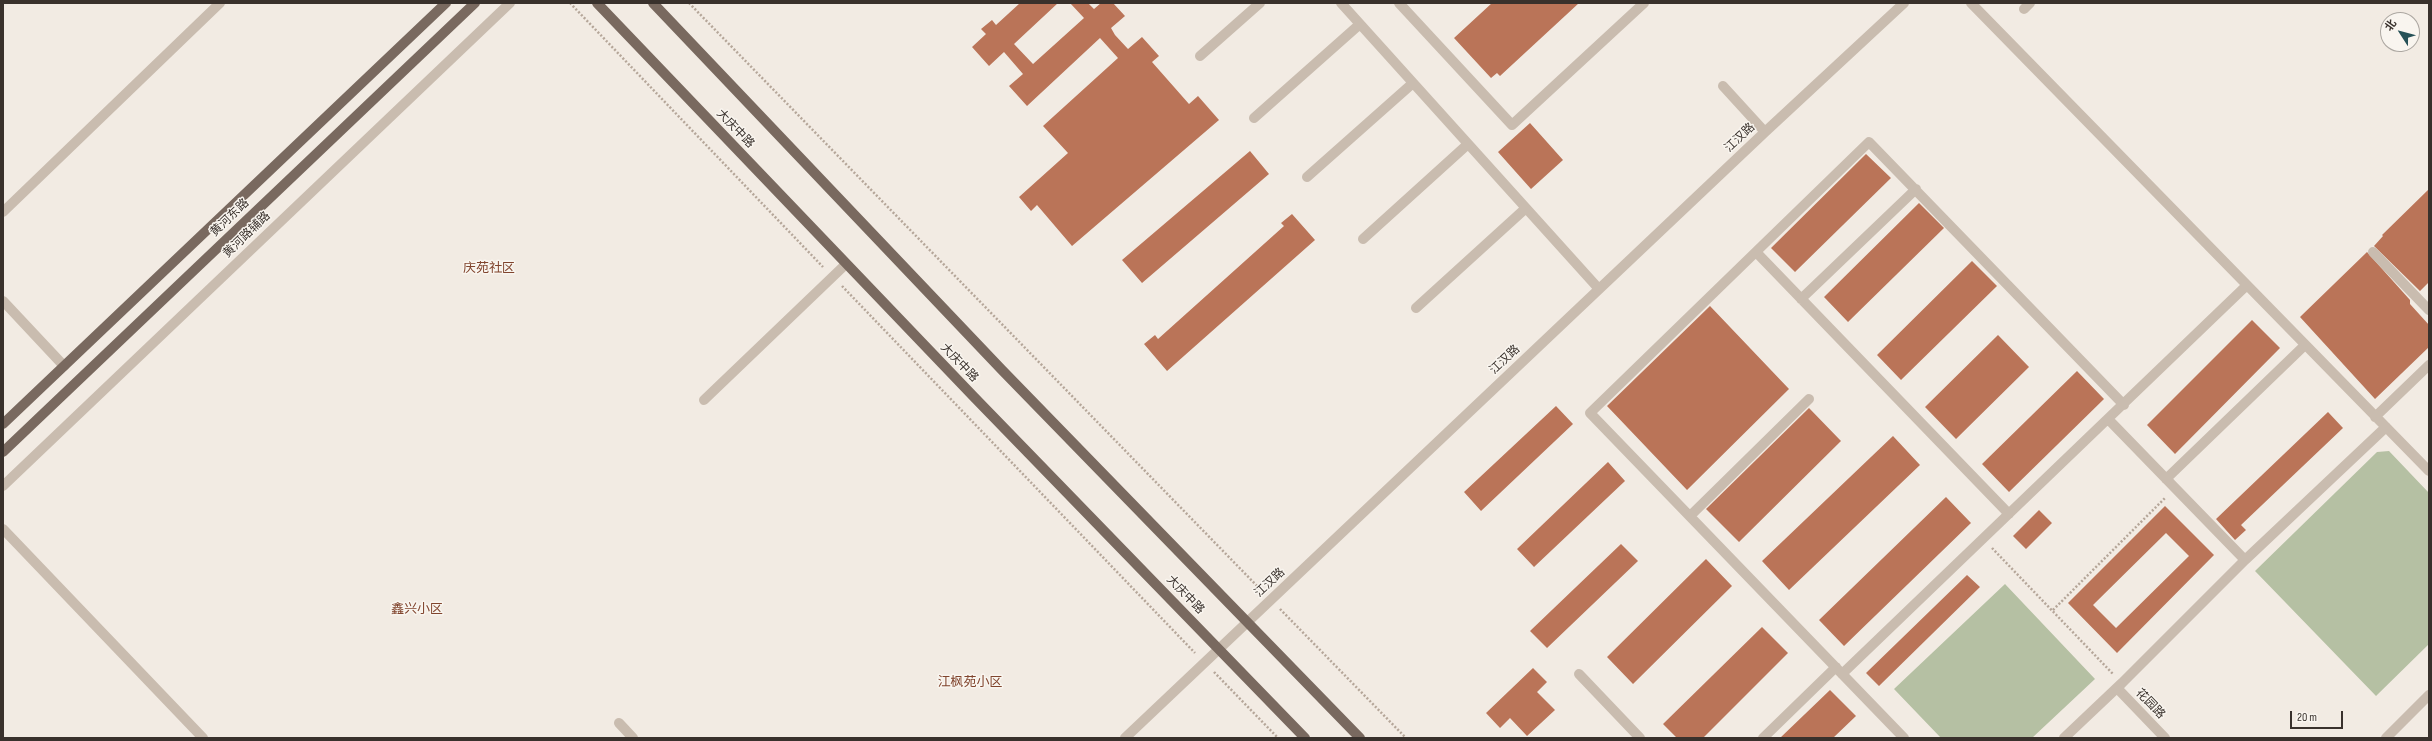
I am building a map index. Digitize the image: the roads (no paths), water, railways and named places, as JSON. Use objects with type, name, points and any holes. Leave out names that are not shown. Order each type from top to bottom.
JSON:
[{"type":"main road","name":"黄河东路","points":[[3,424],[446,3]]},
{"type":"main road","name":"黄河东路","points":[[3,452],[475,3]]},
{"type":"main road","name":"大庆中路","points":[[597,3],[846,264],[1305,738]]},
{"type":"main road","points":[[652,3],[997,364],[1360,738]]},
{"type":"street","points":[[3,212],[220,3]]},
{"type":"street","name":"黄河路辅路","points":[[3,486],[510,3]]},
{"type":"street","points":[[1200,56],[1260,3]]},
{"type":"street","points":[[1341,3],[1599,289]]},
{"type":"street","points":[[1399,3],[1512,125],[1644,3]]},
{"type":"street","name":"江汉路","points":[[1125,738],[1765,132],[1904,3]]},
{"type":"street","points":[[1971,3],[2246,286],[2429,470]]},
{"type":"street","points":[[1254,118],[1360,24]]},
{"type":"street","points":[[1307,177],[1413,83]]},
{"type":"street","points":[[1723,86],[1765,132]]},
{"type":"street","points":[[1904,738],[1590,413],[1869,142],[2124,405]]},
{"type":"street","points":[[1363,239],[1468,144]]},
{"type":"street","points":[[1801,299],[1916,190]]},
{"type":"street","points":[[1416,308],[1526,208]]},
{"type":"street","points":[[1756,252],[2009,514]]},
{"type":"street","points":[[2373,252],[2429,310]]},
{"type":"street","points":[[704,400],[846,264]]},
{"type":"street","points":[[1763,738],[1984,539],[2246,286]]},
{"type":"street","points":[[3,302],[64,366]]},
{"type":"street","points":[[2166,479],[2305,346]]},
{"type":"street","points":[[2375,417],[2429,365]]},
{"type":"street","points":[[1690,516],[1809,399]]},
{"type":"street","points":[[2108,419],[2245,560]]},
{"type":"street","points":[[2064,738],[2119,686],[2245,560],[2386,427]]},
{"type":"street","points":[[3,529],[203,738]]},
{"type":"street","points":[[1579,674],[1640,738]]},
{"type":"street","name":"花园路","points":[[2119,686],[2165,738]]},
{"type":"street","points":[[2386,738],[2429,695]]},
{"type":"street","points":[[619,723],[633,738]]},
{"type":"district","name":"庆苑社区","points":[[489,269]]},
{"type":"district","name":"鑫兴小区","points":[[417,610]]},
{"type":"district","name":"江枫苑小区","points":[[970,683]]}]
